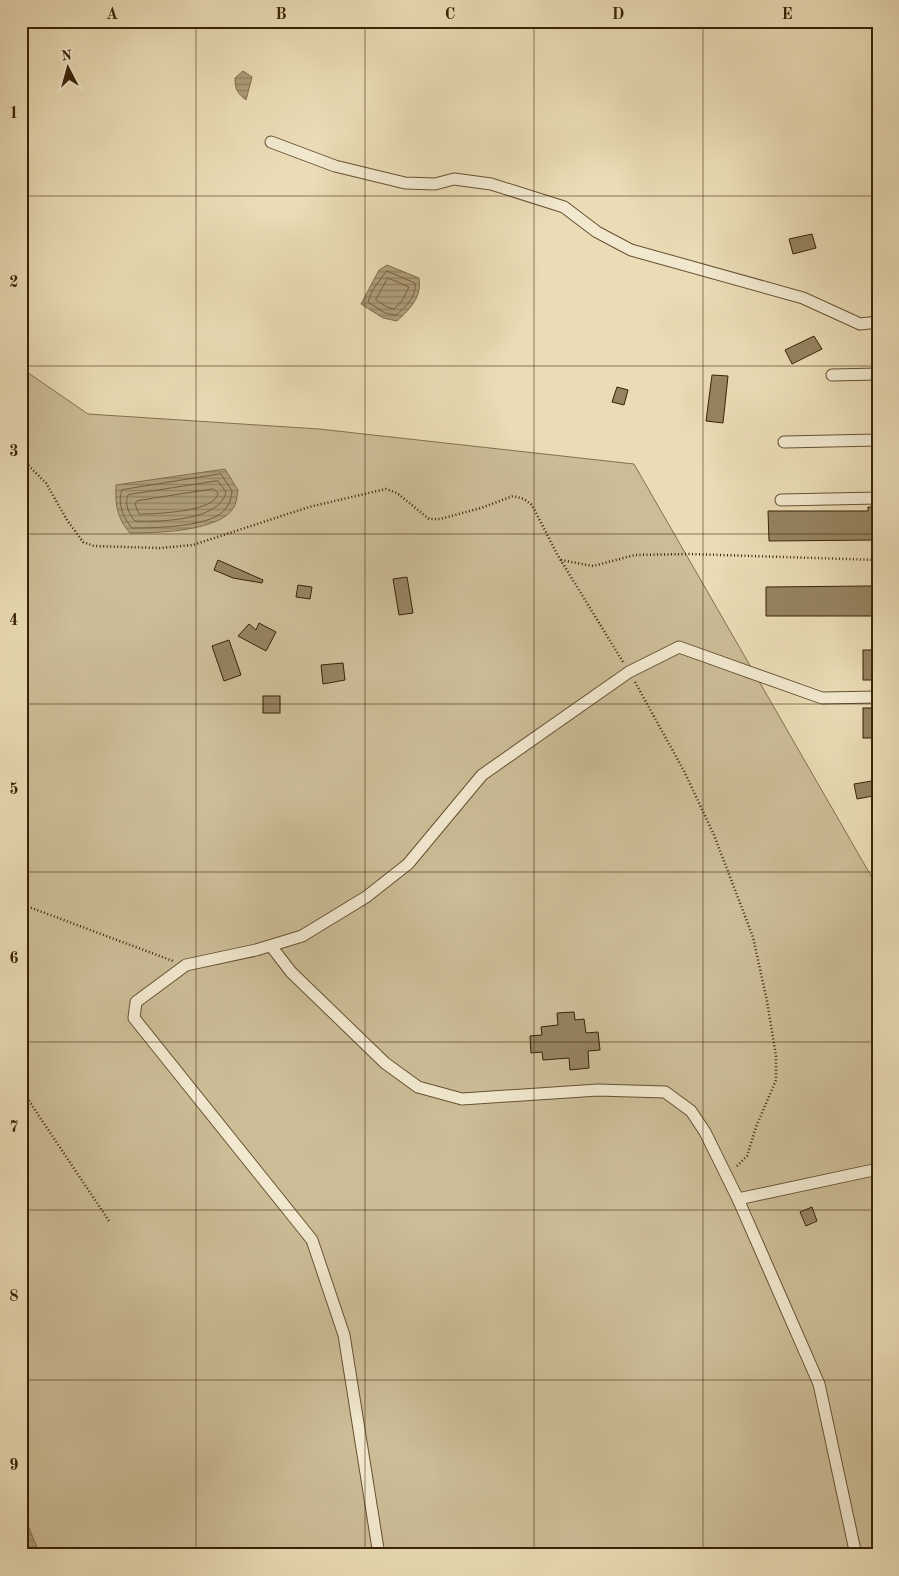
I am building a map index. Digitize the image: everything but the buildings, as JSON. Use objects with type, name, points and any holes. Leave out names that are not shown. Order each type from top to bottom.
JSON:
[{"type":"street","points":[[270,142],[335,166],[405,183],[435,184],[454,179],[491,184],[564,207],[597,232],[632,250],[803,298],[860,324],[878,322]]},
{"type":"street","points":[[832,375],[878,374]]},
{"type":"street","points":[[784,442],[878,440]]},
{"type":"street","points":[[781,500],[878,498]]},
{"type":"street","points":[[379,1555],[344,1335],[312,1240],[134,1018],[136,1002],[186,965],[271,946],[302,936],[366,897],[408,864],[482,776],[629,672],[680,647],[822,698],[878,697]]},
{"type":"street","points":[[271,946],[290,972],[385,1063],[418,1087],[462,1099],[598,1090],[665,1092],[691,1111],[705,1132],[738,1199],[819,1384],[856,1555]]},
{"type":"street","points":[[738,1199],[878,1169]]},
{"type":"path","points":[[21,458],[46,483],[67,520],[83,542],[94,546],[160,548],[193,545],[309,507],[386,488],[397,493],[429,519],[440,519],[481,508],[513,496],[524,499],[532,505],[561,560],[629,672],[684,770],[714,835],[753,936],[767,1001],[776,1056],[776,1080],[756,1127],[747,1156],[728,1178]]},
{"type":"path","points":[[561,560],[592,566],[635,555],[689,554],[878,560]]},
{"type":"path","points":[[21,904],[186,965]]},
{"type":"path","points":[[21,1089],[109,1221]]},
{"type":"shaded area","points":[[21,368],[88,414],[319,429],[634,464],[878,888],[878,1555],[21,1555]]},
{"type":"water","points":[[243,71],[252,77],[246,100],[240,95],[235,82],[235,78]]},
{"type":"water","points":[[387,265],[419,278],[417,297],[411,307],[397,321],[383,318],[361,304],[379,270]]},
{"type":"water","points":[[225,469],[238,490],[235,505],[228,514],[217,521],[187,529],[141,533],[130,533],[122,522],[116,499],[116,485]]},
{"type":"water","points":[[21,1508],[40,1555],[21,1555]]}]
